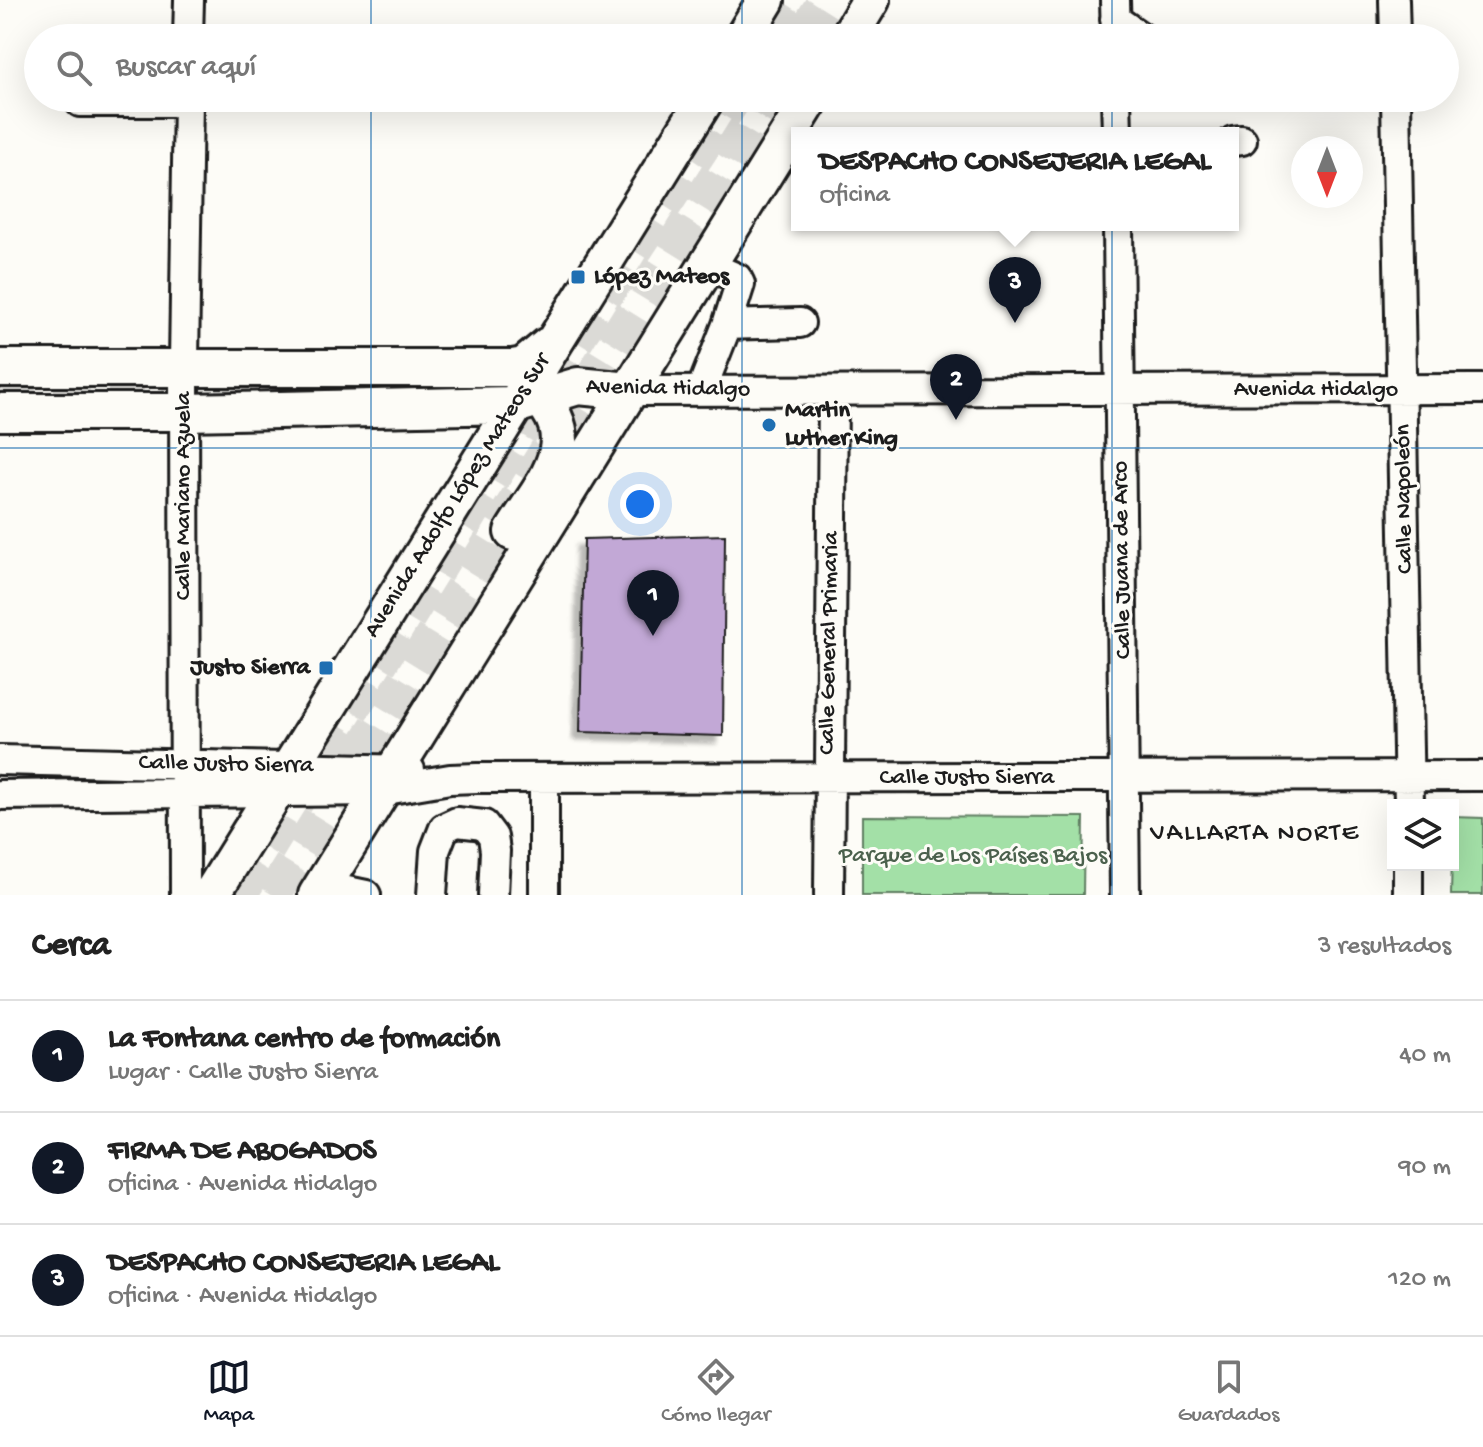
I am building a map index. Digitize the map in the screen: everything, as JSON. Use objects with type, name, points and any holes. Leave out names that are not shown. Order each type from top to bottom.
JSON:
[{"type":"main road","points":[[751,24],[766,0]]},
{"type":"main road","points":[[856,24],[871,0]]},
{"type":"main road","name":"Avenida Adolfo López Mateos Sur","points":[[211,895],[527,400],[555,340],[697,112]]},
{"type":"main road","points":[[320,890],[791,130]]},
{"type":"main road","points":[[0,368],[513,368],[524,366],[555,340]]},
{"type":"main road","name":"Avenida Hidalgo","points":[[0,412],[184,412],[527,400],[578,386],[630,391]]},
{"type":"main road","points":[[478,634],[493,565],[559,452],[560,428],[553,410],[527,400]]},
{"type":"street","points":[[188,24],[189,0]]},
{"type":"street","points":[[1394,0],[1395,24]]},
{"type":"street","name":"Calle Mariano Azuela","points":[[185,895],[184,368],[188,112]]},
{"type":"street","name":"Calle Napoleón","points":[[1396,112],[1409,799]]},
{"type":"street","name":"Calle Juana de Arco","points":[[1118,231],[1125,895]]},
{"type":"street","points":[[701,391],[740,284],[737,278],[707,265]]},
{"type":"street","points":[[727,325],[800,323]]},
{"type":"street","name":"Avenida Hidalgo","points":[[630,391],[1483,389]]},
{"type":"street","name":"Calle General Primaria","points":[[829,895],[833,392]]},
{"type":"street","name":"Calle Justo Sierra","points":[[0,760],[186,765],[283,779],[1483,776]]},
{"type":"street","name":"Calle Justo Sierra","points":[[0,795],[186,794],[283,779]]},
{"type":"street","points":[[463,779],[473,822]]},
{"type":"street","points":[[544,779],[544,895]]},
{"type":"street","points":[[432,895],[435,851],[444,828],[457,822],[484,825],[493,837],[493,895]]},
{"type":"street","points":[[1408,871],[1408,895]]},
{"type":"street","points":[[320,890],[366,895]]},
{"type":"green space","name":"Parque de Los Países Bajos","points":[[862,816],[1084,817],[1083,895],[862,895]]},
{"type":"green space","points":[[1459,817],[1483,818],[1483,895],[1451,895],[1452,871],[1459,871]]},
{"type":"building","points":[[725,535],[723,736],[580,732],[584,539]]},
{"type":"tunnel","points":[[782,24],[798,0]]},
{"type":"tunnel","points":[[811,24],[826,0]]},
{"type":"tunnel","points":[[239,895],[581,332],[725,112]]},
{"type":"tunnel","points":[[273,895],[756,112]]},
{"type":"tunnel","points":[[0,389],[508,387],[543,375],[548,369]]},
{"type":"place","name":"López Mateos","points":[[578,277]]},
{"type":"place","name":"DESPACHO CONSEJERIA LEGAL","points":[[1015,323]]},
{"type":"place","name":"FIRMA DE ABOGADOS","points":[[956,420]]},
{"type":"place","name":"Martin Luther King","points":[[769,425]]},
{"type":"place","name":"La Fontana centro de formación","points":[[653,636]]},
{"type":"place","name":"Justo Sierra","points":[[326,668]]},
{"type":"district","name":"VALLARTA NORTE","points":[[1255,834]]}]
